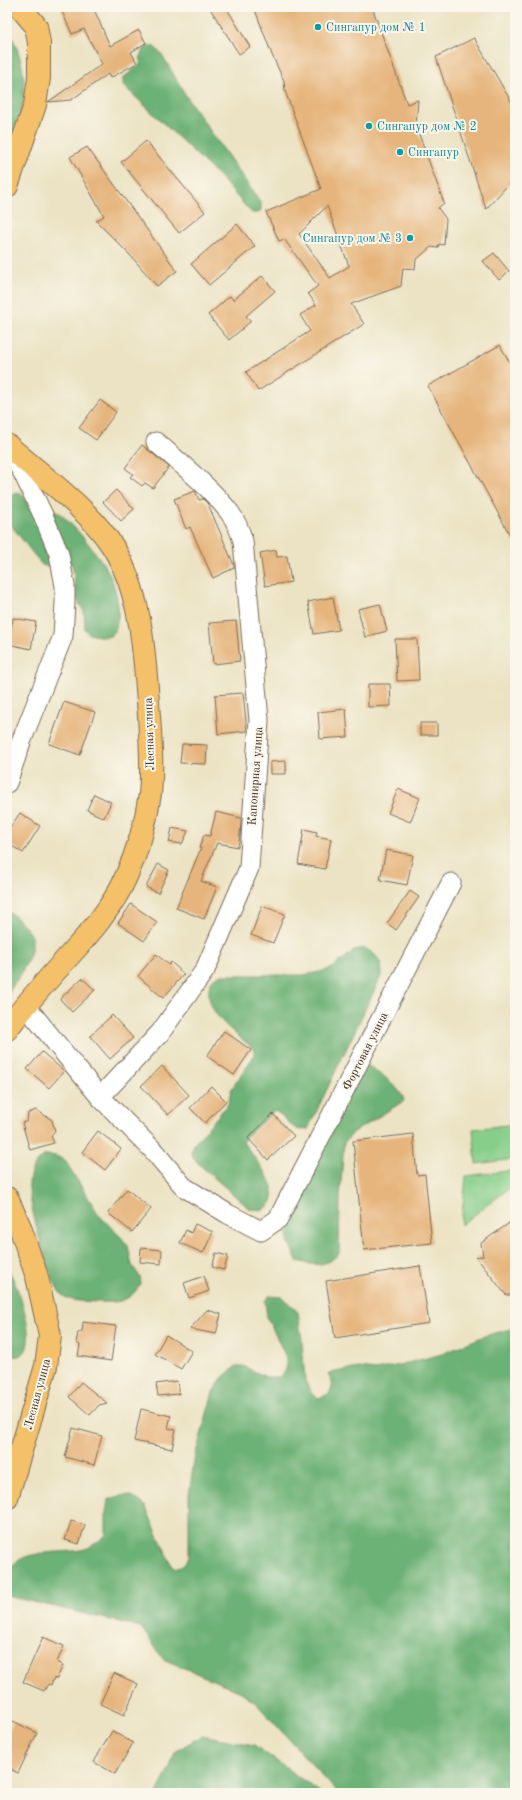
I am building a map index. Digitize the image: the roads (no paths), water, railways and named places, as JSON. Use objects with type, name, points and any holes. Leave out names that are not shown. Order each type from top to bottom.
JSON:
[{"type":"main road","points":[[7,186],[35,105],[39,78],[39,42],[36,26],[20,7]]},
{"type":"main road","name":"Лесная улица","points":[[7,446],[86,514],[111,545],[125,568],[134,594],[144,648],[150,729],[150,794],[141,837],[125,880],[94,928],[25,1005],[7,1029]]},
{"type":"main road","name":"Лесная улица","points":[[7,1198],[20,1227],[37,1277],[50,1336],[46,1366],[7,1498]]},
{"type":"street","name":"Капонирная улица","points":[[100,1097],[160,1033],[205,970],[249,868],[259,720],[243,541],[239,528],[230,513],[211,493],[156,442]]},
{"type":"street","points":[[7,446],[23,473],[43,515],[59,554],[65,586],[64,636],[21,742],[7,783]]},
{"type":"street","name":"Фортовая улица","points":[[100,1097],[152,1149],[184,1187],[198,1197],[261,1231],[278,1218],[451,883]]},
{"type":"street","points":[[25,1005],[100,1097]]},
{"type":"place","name":"Сингапур дом № 1","points":[[318,27]]},
{"type":"place","name":"Сингапур дом № 2","points":[[369,126]]},
{"type":"place","name":"Сингапур","points":[[400,152]]},
{"type":"place","name":"Сингапур дом № 3","points":[[410,238]]}]
